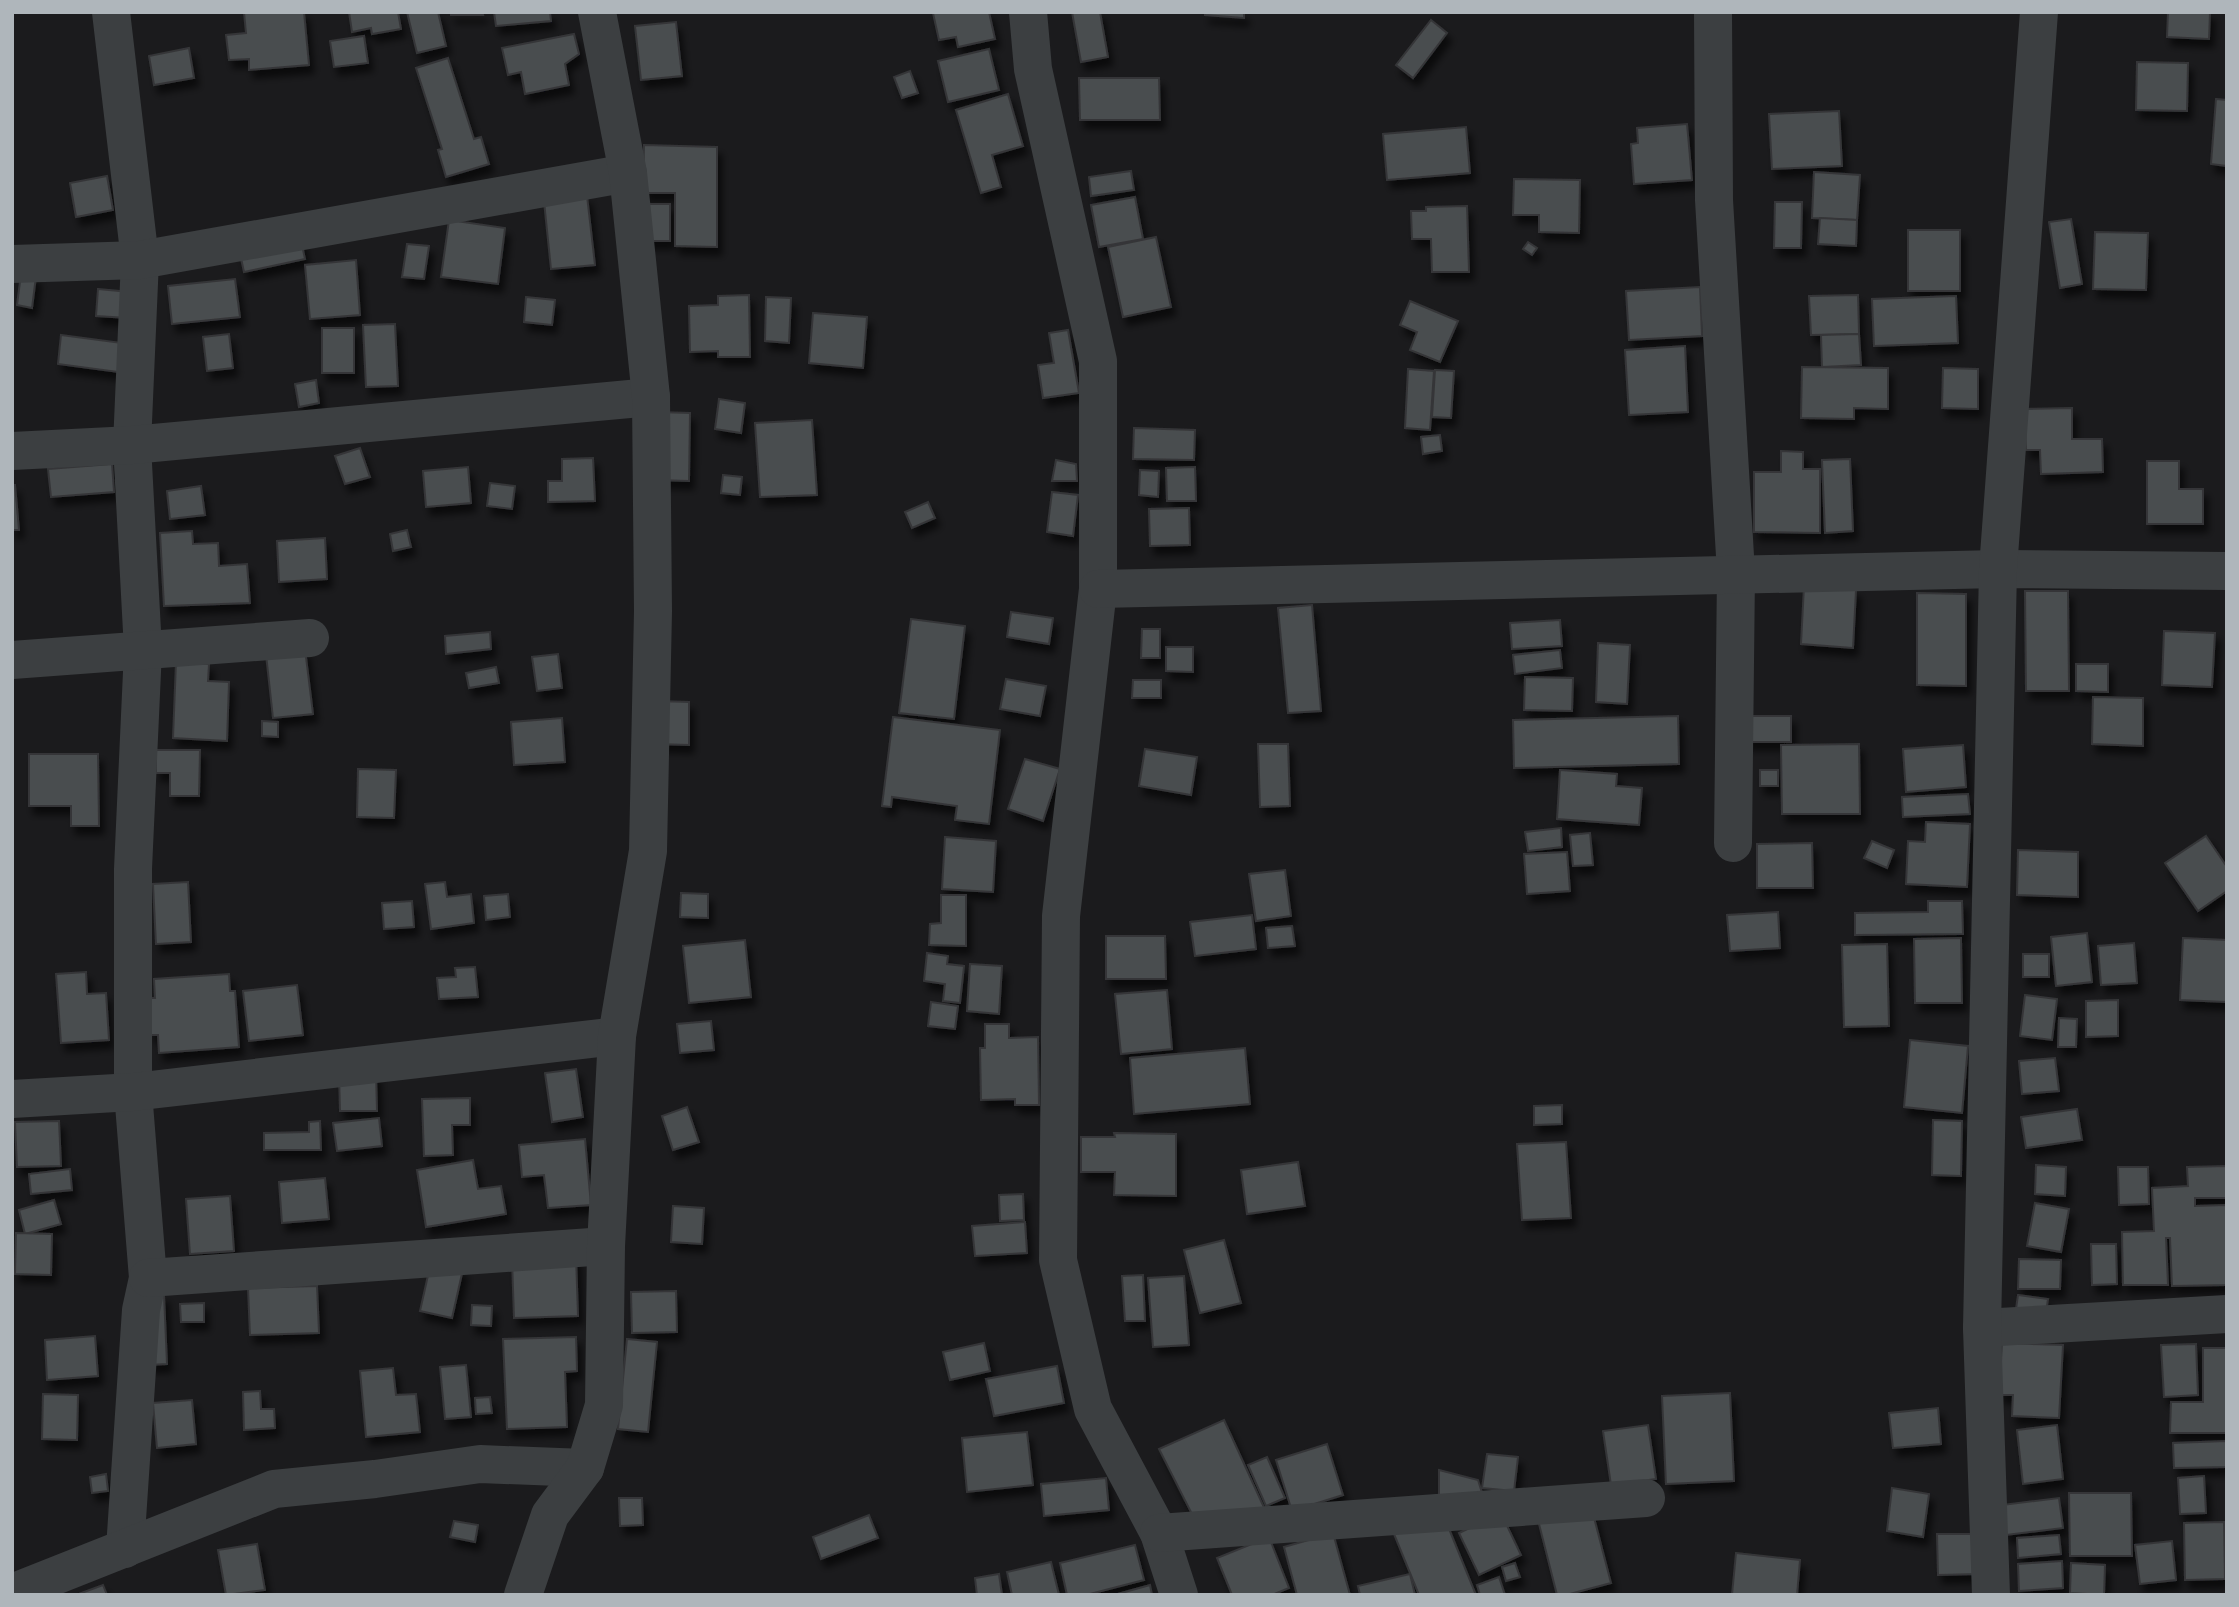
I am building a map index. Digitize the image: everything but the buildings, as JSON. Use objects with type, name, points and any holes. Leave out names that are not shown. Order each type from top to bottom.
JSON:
[{"type":"street","points":[[111,12],[139,260],[132,445],[143,650],[133,869],[133,1092],[148,1278],[141,1310],[125,1549]]},
{"type":"street","points":[[523,1595],[550,1515],[585,1468],[604,1405],[606,1246],[617,1036],[648,851],[653,611],[651,397],[628,173],[597,12]]},
{"type":"street","points":[[1028,12],[1033,69],[1098,361],[1098,589],[1061,916],[1058,1260],[1093,1409],[1159,1533],[1179,1595]]},
{"type":"street","points":[[1713,12],[1714,200],[1736,573],[1733,843]]},
{"type":"street","points":[[1991,1595],[1982,1328],[1998,569],[2039,12]]},
{"type":"street","points":[[12,264],[139,260],[628,173]]},
{"type":"street","points":[[12,451],[132,445],[651,397]]},
{"type":"street","points":[[1098,589],[1736,573],[1998,569],[2227,571]]},
{"type":"street","points":[[12,660],[310,638]]},
{"type":"street","points":[[12,1099],[133,1092],[617,1036]]},
{"type":"street","points":[[148,1278],[606,1246]]},
{"type":"street","points":[[1982,1328],[2227,1314]]},
{"type":"street","points":[[12,1592],[274,1489],[375,1479],[480,1464],[585,1468]]},
{"type":"street","points":[[1159,1533],[1646,1498]]}]
